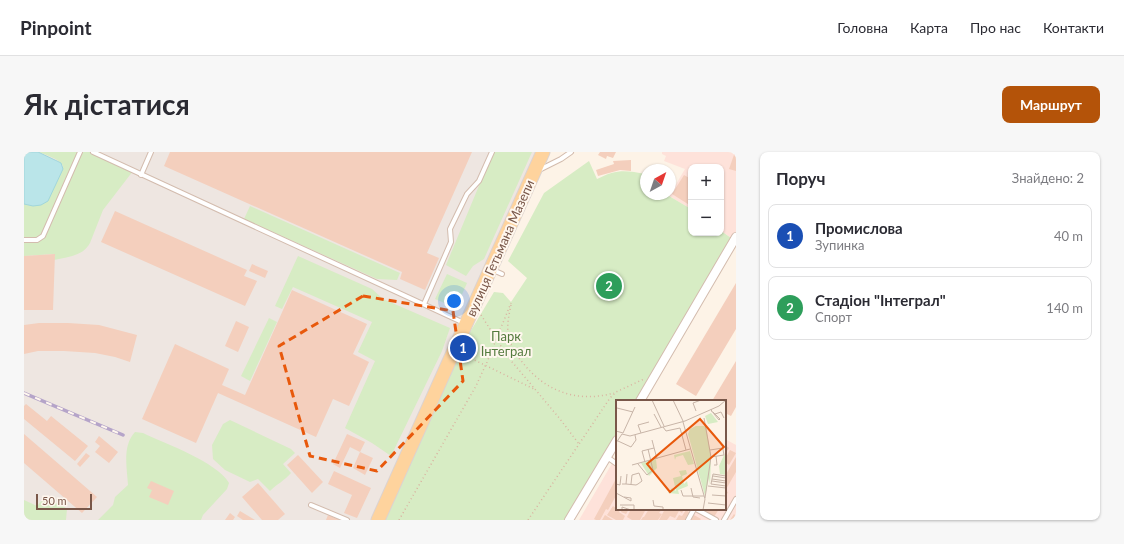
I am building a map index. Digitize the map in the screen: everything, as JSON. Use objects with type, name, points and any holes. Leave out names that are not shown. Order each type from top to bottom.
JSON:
[{"type":"main road","name":"вулиця Гетьмана Мазепи","points":[[378,520],[466,324],[496,271],[533,173],[543,152]]},
{"type":"street","points":[[641,400],[736,237]]},
{"type":"street","points":[[571,519],[616,442]]},
{"type":"lane","points":[[24,240],[37,240],[43,236],[80,152]]},
{"type":"lane","points":[[93,152],[466,324]]},
{"type":"lane","points":[[141,175],[151,152]]},
{"type":"lane","points":[[424,304],[451,242],[450,229],[467,194],[479,181],[492,152]]},
{"type":"lane","points":[[533,173],[561,160],[571,152]]},
{"type":"lane","points":[[607,458],[616,463]]},
{"type":"lane","points":[[724,520],[736,499]]},
{"type":"lane","points":[[311,504],[347,520]]},
{"type":"lane","points":[[688,520],[694,510]]},
{"type":"lane","points":[[697,510],[716,520]]},
{"type":"path","points":[[399,520],[476,386],[511,303],[508,333],[510,342],[519,359],[535,376],[553,389],[573,395],[599,396],[616,392],[656,373]]},
{"type":"path","points":[[478,310],[508,357],[579,444]]},
{"type":"path","points":[[454,350],[536,390]]},
{"type":"path","points":[[528,520],[605,404],[616,392]]},
{"type":"highlighted area","points":[[363,296],[453,311],[463,381],[377,471],[310,456],[279,346]]},
{"type":"shaded area","points":[[24,152],[536,152],[371,520],[24,520]]},
{"type":"shaded area","points":[[662,152],[736,152],[736,237],[734,240],[724,233],[724,164],[688,164],[688,207],[676,200],[676,184],[685,169],[676,166],[676,164],[664,161],[666,156],[662,154]]},
{"type":"shaded area","points":[[726,440],[736,445],[736,520],[579,520],[616,457],[616,510],[726,510]]},
{"type":"green space","points":[[38,152],[93,152],[133,171],[103,210],[90,243],[83,251],[70,257],[54,260],[54,254],[24,256],[24,204],[33,206],[63,166],[55,159]]},
{"type":"green space","points":[[493,152],[532,152],[484,259],[473,266],[466,276],[446,265]]},
{"type":"green space","name":"Парк Інтеграл","points":[[589,161],[597,179],[610,173],[621,171],[640,173],[640,200],[676,200],[688,207],[688,236],[724,236],[724,233],[734,240],[641,400],[616,400],[616,442],[569,520],[383,520],[458,352],[494,292],[503,293],[511,302],[527,278],[508,261],[544,193]]},
{"type":"green space","points":[[250,206],[400,273],[397,280],[377,279],[244,219]]},
{"type":"green space","points":[[298,256],[372,289],[383,299],[450,328],[442,351],[391,456],[372,443],[345,428],[375,361],[358,352],[372,322],[293,287],[282,309],[275,306]]},
{"type":"green space","points":[[447,274],[467,283],[456,308],[435,299]]},
{"type":"green space","points":[[269,318],[277,322],[250,381],[241,376]]},
{"type":"green space","points":[[230,420],[291,449],[295,453],[283,464],[291,473],[270,491],[258,479],[250,482],[225,470],[213,459],[212,445],[223,424]]},
{"type":"green space","points":[[135,432],[143,433],[203,461],[223,475],[229,483],[227,489],[203,515],[201,520],[98,520],[113,505],[115,497],[128,485],[126,457],[128,444]]},
{"type":"green space","points":[[44,498],[51,504],[59,503],[67,509],[66,520],[24,520],[24,500],[37,506]]},
{"type":"water","points":[[24,152],[38,152],[61,163],[63,169],[48,201],[41,205],[33,206],[24,204]]},
{"type":"building","points":[[170,152],[472,152],[427,253],[439,258],[425,290],[400,279],[402,272],[164,166]]},
{"type":"building","points":[[600,152],[616,152],[613,158],[607,156],[606,159],[598,155]]},
{"type":"building","points":[[736,152],[736,171],[729,169]]},
{"type":"building","points":[[631,160],[631,171],[620,170],[598,176],[596,170],[614,164],[613,161]]},
{"type":"building","points":[[684,175],[688,177],[688,204],[676,197],[676,188]]},
{"type":"building","points":[[115,211],[247,270],[244,276],[257,281],[245,306],[101,242]]},
{"type":"building","points":[[55,254],[53,310],[24,310],[24,256]]},
{"type":"building","points":[[252,264],[268,271],[265,278],[249,271]]},
{"type":"building","points":[[736,283],[736,329],[696,396],[676,384]]},
{"type":"building","points":[[292,290],[367,324],[353,354],[369,362],[349,406],[333,399],[316,437],[218,393],[196,443],[142,419],[175,344],[229,369],[222,385],[245,395]]},
{"type":"building","points":[[236,321],[249,327],[238,352],[225,346]]},
{"type":"building","points":[[39,323],[99,325],[137,335],[130,362],[95,353],[38,351],[24,354],[24,325]]},
{"type":"building","points":[[736,361],[736,407],[731,416],[726,414],[726,400],[713,400]]},
{"type":"building","points":[[26,404],[47,421],[51,416],[88,446],[75,461],[24,419],[24,406]]},
{"type":"building","points":[[24,434],[97,497],[82,513],[24,463]]},
{"type":"building","points":[[347,434],[365,442],[360,452],[350,447],[340,468],[333,464]]},
{"type":"building","points":[[99,436],[118,452],[109,463],[95,452],[100,446],[95,442]]},
{"type":"building","points":[[726,446],[729,448],[726,452]]},
{"type":"building","points":[[730,450],[736,453],[729,465],[726,463],[726,457]]},
{"type":"building","points":[[360,452],[373,458],[365,475],[353,468]]},
{"type":"building","points":[[86,453],[90,456],[80,467],[77,464]]},
{"type":"building","points":[[298,455],[323,482],[312,493],[287,465]]},
{"type":"building","points":[[736,457],[736,472],[726,489],[726,474]]},
{"type":"building","points":[[334,471],[371,488],[357,518],[344,513],[352,495],[328,484]]},
{"type":"building","points":[[616,479],[616,496],[600,520],[594,519]]},
{"type":"building","points":[[151,481],[174,491],[168,505],[149,497],[152,490],[147,488]]},
{"type":"building","points":[[258,483],[285,514],[278,520],[262,520],[242,497]]},
{"type":"building","points":[[613,506],[616,510],[620,510],[619,512],[625,516],[623,520],[616,520],[607,515]]},
{"type":"building","points":[[622,510],[628,510],[626,514],[621,512]]},
{"type":"building","points":[[630,510],[645,510],[640,520],[632,520],[627,517]]},
{"type":"building","points":[[648,510],[661,510],[659,513],[662,514],[658,520],[641,520]]},
{"type":"building","points":[[664,510],[684,510],[682,513],[679,511],[675,518],[670,516],[667,520],[659,520]]},
{"type":"building","points":[[686,510],[689,512],[685,520],[676,520],[679,515],[682,516]]},
{"type":"building","points":[[706,510],[718,510],[714,517],[705,512]]},
{"type":"building","points":[[240,511],[255,520],[243,520],[237,516]]},
{"type":"building","points":[[230,513],[235,517],[233,520],[225,520]]},
{"type":"building","points":[[734,514],[736,516],[736,520],[730,520]]},
{"type":"building","points":[[328,515],[340,520],[326,520]]},
{"type":"building","points":[[605,515],[613,520],[602,520]]},
{"type":"building","points":[[694,515],[701,519],[691,520]]},
{"type":"railway","points":[[24,393],[123,435]]},
{"type":"place","name":"Стадіон \"Інтеграл\"","points":[[609,286]]},
{"type":"place","name":"Промислова","points":[[463,348]]}]
